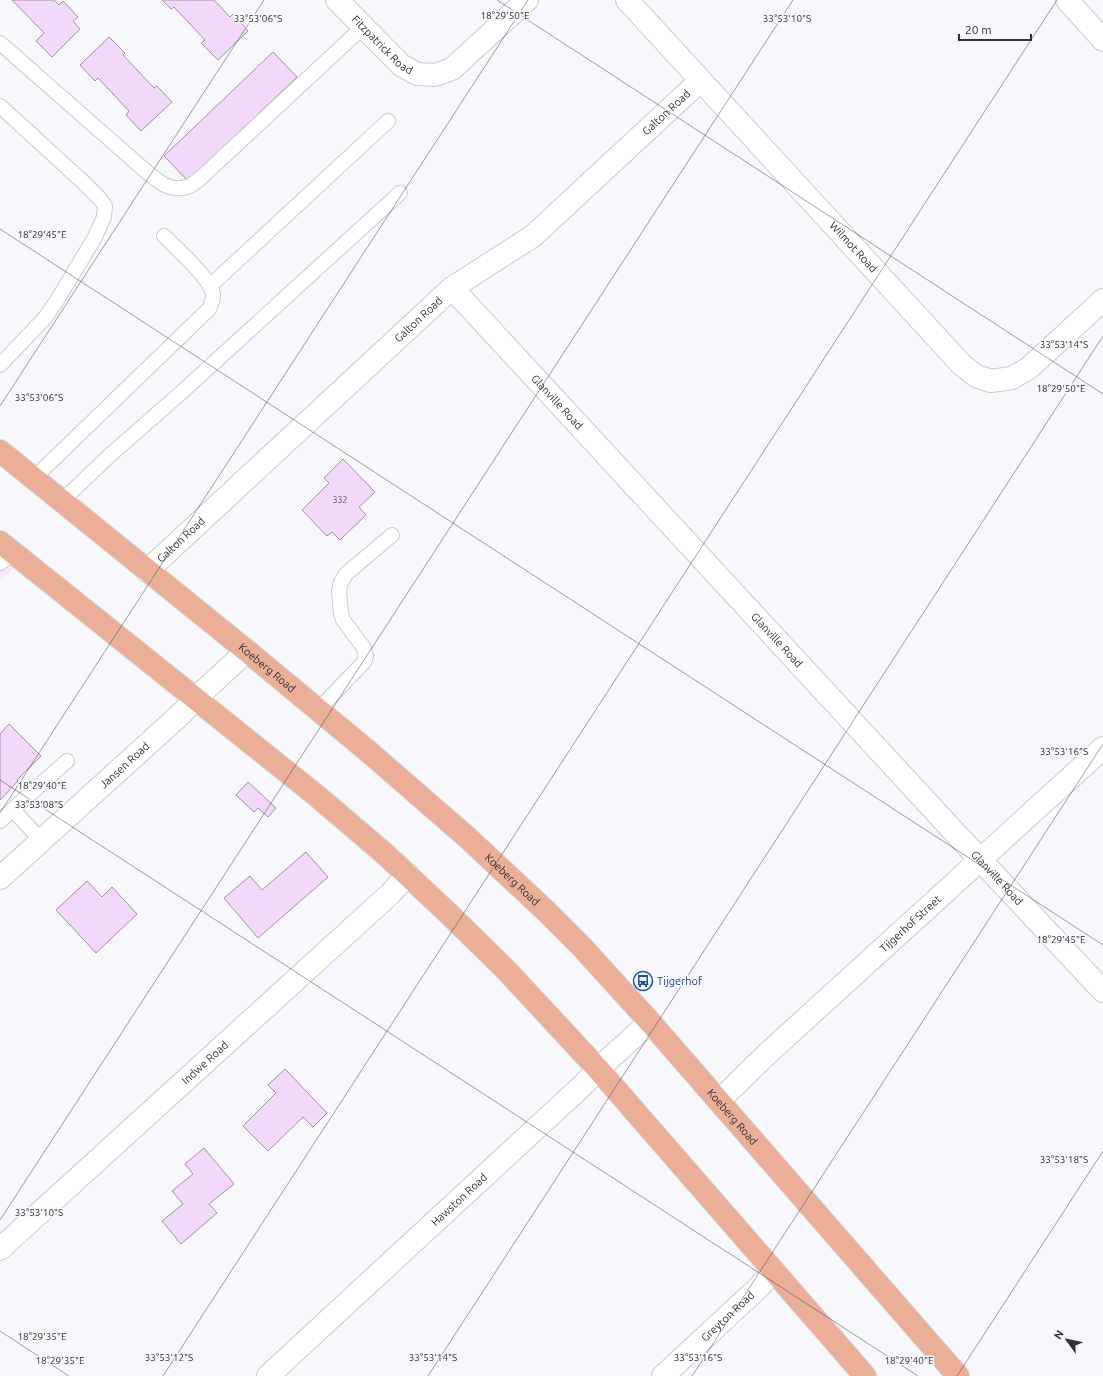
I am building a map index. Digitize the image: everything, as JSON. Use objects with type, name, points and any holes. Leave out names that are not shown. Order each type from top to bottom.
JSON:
[{"type":"main road","name":"Koeberg Road","points":[[0,452],[247,651],[410,786],[503,870],[582,948],[650,1022],[958,1376]]},
{"type":"main road","points":[[4,552],[196,698],[322,800],[408,875],[507,971],[598,1069],[865,1376]]},
{"type":"street","name":"Fitzpatrick Road","points":[[337,0],[400,65],[417,74],[435,75],[452,69],[527,0]]},
{"type":"street","name":"Wilmot Road","points":[[627,0],[961,364],[976,376],[992,381],[1012,378],[1029,368],[1103,300]]},
{"type":"street","points":[[1067,0],[1103,40]]},
{"type":"street","name":"Galton Road","points":[[147,571],[452,288],[533,236],[700,81]]},
{"type":"street","name":"Glanville Road","points":[[452,288],[1103,991]]},
{"type":"street","name":"Jansen Road","points":[[0,878],[182,713],[247,651]]},
{"type":"street","name":"Tijgerhof Street","points":[[719,1101],[773,1049],[1103,748]]},
{"type":"street","name":"Indwe Road","points":[[0,1249],[390,894],[408,875]]},
{"type":"street","name":"Hawston Road","points":[[268,1376],[650,1022]]},
{"type":"street","name":"Greyton Road","points":[[663,1376],[774,1271]]},
{"type":"lane","points":[[0,43],[160,183],[176,189],[191,186],[205,174],[363,27]]},
{"type":"lane","points":[[0,106],[83,182],[105,206],[104,217],[95,237],[56,302],[44,319],[0,365]]},
{"type":"lane","points":[[210,286],[388,121]]},
{"type":"lane","points":[[61,502],[109,456],[189,386],[400,193]]},
{"type":"lane","points":[[33,479],[209,309],[213,294],[210,286],[204,277],[164,236]]},
{"type":"lane","points":[[318,710],[364,662],[366,656],[364,648],[343,620],[340,605],[341,582],[346,574],[392,535]]},
{"type":"lane","points":[[0,821],[66,761]]},
{"type":"lane","points":[[13,810],[41,840]]},
{"type":"shaded area","points":[[0,542],[22,560],[0,581]]},
{"type":"building","points":[[12,0],[54,0],[59,5],[63,1],[78,17],[73,21],[80,29],[52,57],[36,41],[44,33]]},
{"type":"building","points":[[162,0],[214,0],[230,17],[233,14],[248,31],[218,60],[201,43],[205,40],[174,7],[171,9]]},
{"type":"building","points":[[109,37],[125,53],[123,55],[154,88],[157,86],[172,102],[141,131],[126,115],[129,111],[98,78],[95,81],[80,65]]},
{"type":"building","points":[[273,52],[297,77],[188,181],[164,156]]},
{"type":"building","points":[[343,459],[375,492],[359,507],[366,515],[340,540],[332,532],[327,536],[302,510],[329,483],[324,478]]},
{"type":"building","points":[[9,724],[41,756],[0,800],[0,734]]},
{"type":"building","points":[[248,782],[276,808],[268,817],[258,808],[254,812],[236,795]]},
{"type":"building","points":[[306,852],[328,877],[258,938],[224,898],[250,876],[262,890]]},
{"type":"building","points":[[87,881],[102,897],[112,887],[137,914],[96,953],[56,910]]},
{"type":"building","points":[[285,1069],[327,1113],[313,1127],[303,1117],[268,1151],[243,1126],[276,1093],[268,1085]]},
{"type":"building","points":[[204,1148],[234,1184],[209,1204],[217,1213],[181,1244],[162,1221],[183,1204],[172,1191],[193,1174],[185,1164]]},
{"type":"place","name":"Tijgerhof","points":[[643,981]]}]
